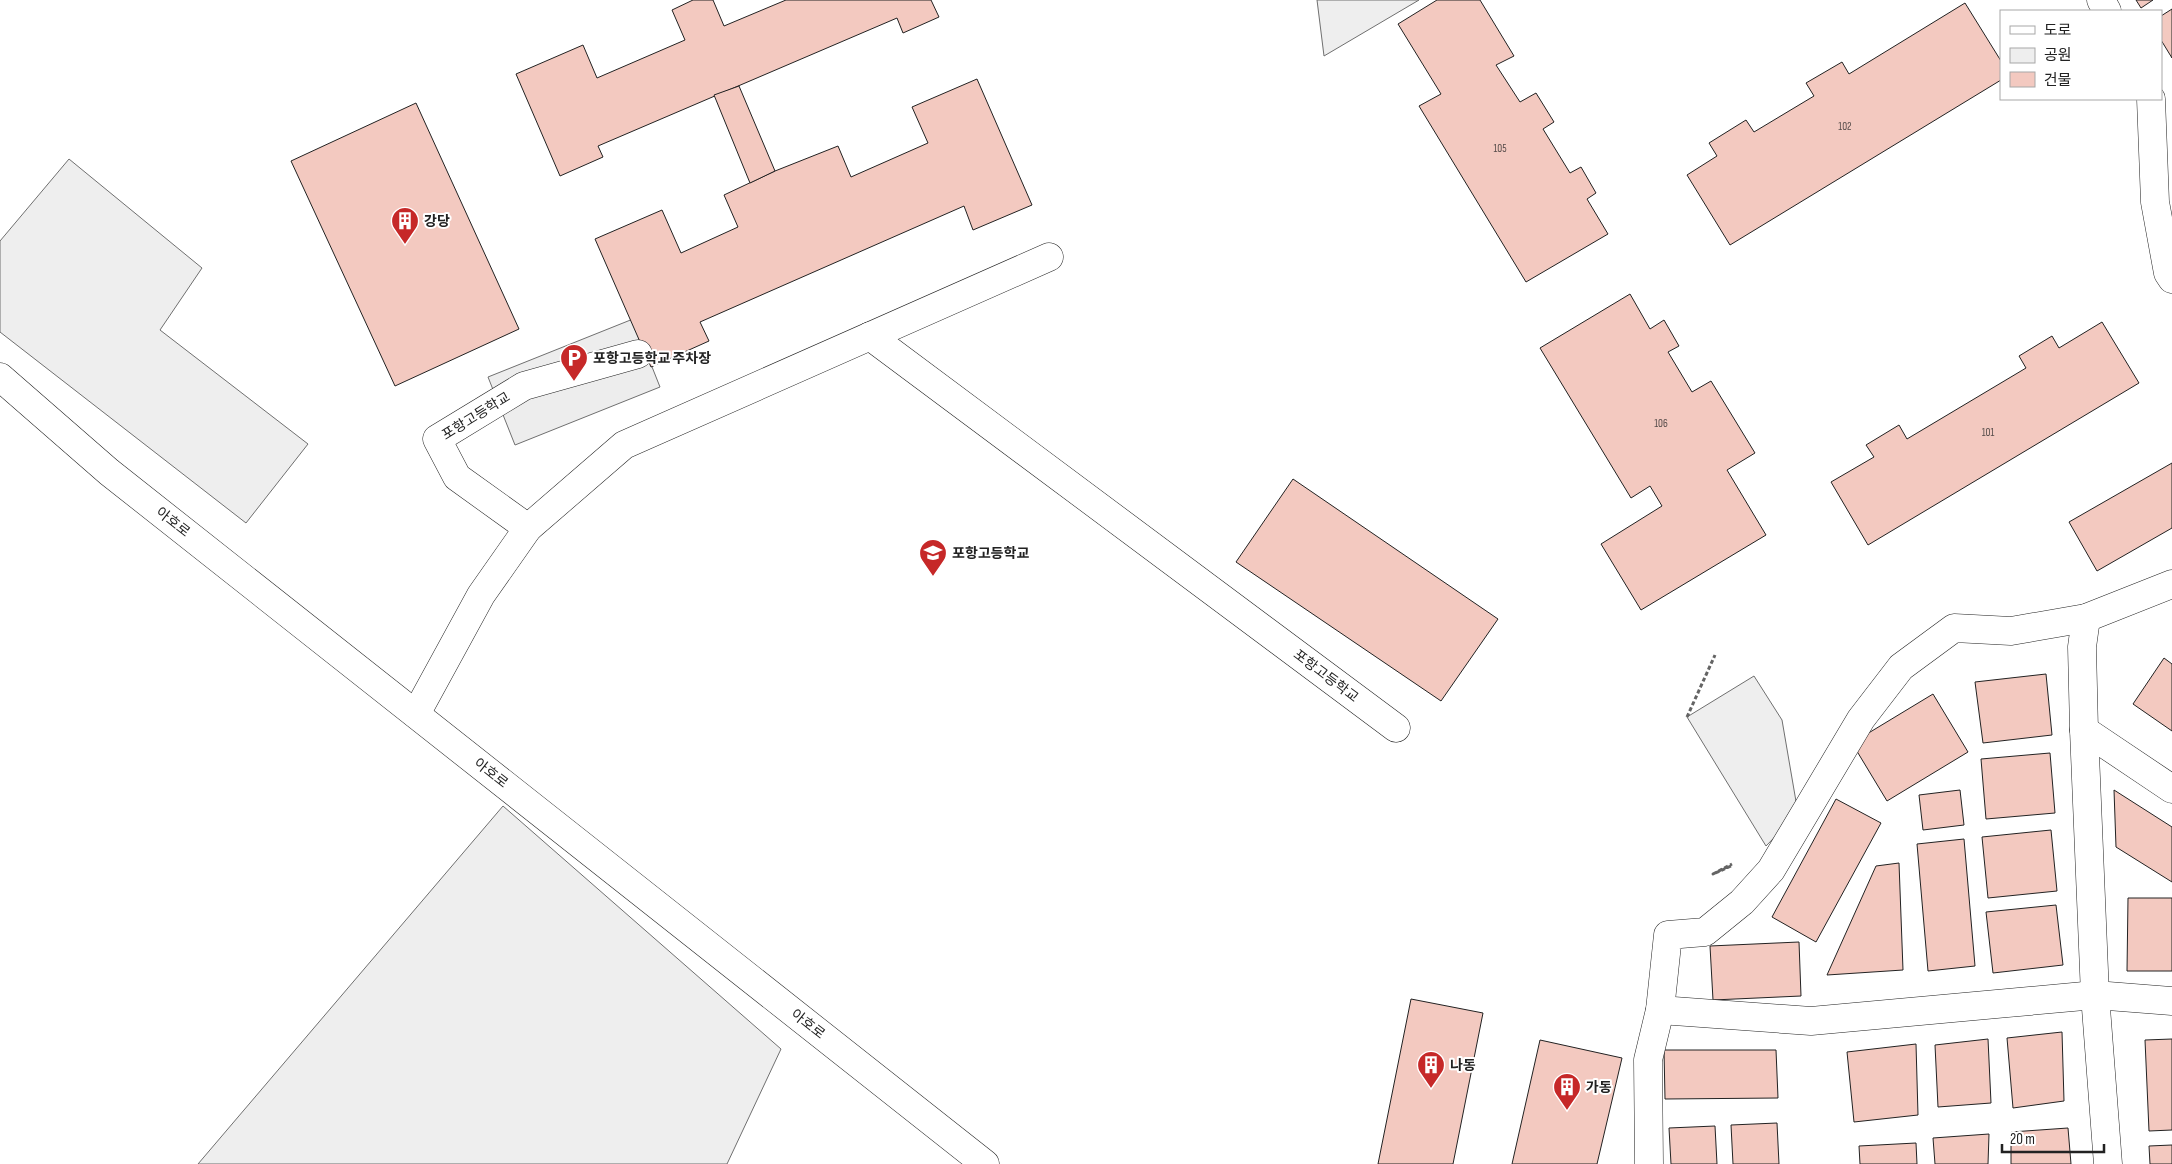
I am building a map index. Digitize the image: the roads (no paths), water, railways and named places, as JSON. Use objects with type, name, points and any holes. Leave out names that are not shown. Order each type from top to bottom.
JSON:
[{"type":"main road","points":[[2152,100],[2155,202],[2168,273],[2172,280]]},
{"type":"main road","points":[[2153,100],[2172,126]]},
{"type":"main road","points":[[416,714],[481,595],[528,528],[624,445],[1049,257]]},
{"type":"main road","name":"포항고등학교","points":[[870,336],[1396,728]]},
{"type":"main road","name":"포항고등학교","points":[[528,528],[456,477],[437,439],[524,386],[638,354]]},
{"type":"main road","name":"아호로","points":[[0,377],[109,472],[985,1164]]},
{"type":"main road","points":[[1649,1164],[1648,1060],[1660,1010],[1668,935],[1705,932],[1742,902],[1770,870],[1861,719],[1901,667],[1954,628],[2011,631],[2086,618],[2172,584]]},
{"type":"main road","points":[[2086,618],[2082,646],[2084,730],[2095,995],[2108,1164]]},
{"type":"main road","points":[[2084,730],[2172,789]]},
{"type":"main road","points":[[1660,1010],[1811,1022],[2095,995],[2172,1001]]},
{"type":"place","name":"강당","points":[[405,245]]},
{"type":"place","name":"포항고등학교 주차장","points":[[574,382]]},
{"type":"place","name":"포항고등학교","points":[[933,577]]},
{"type":"place","name":"나동","points":[[1431,1089]]},
{"type":"place","name":"가동","points":[[1567,1111]]}]
